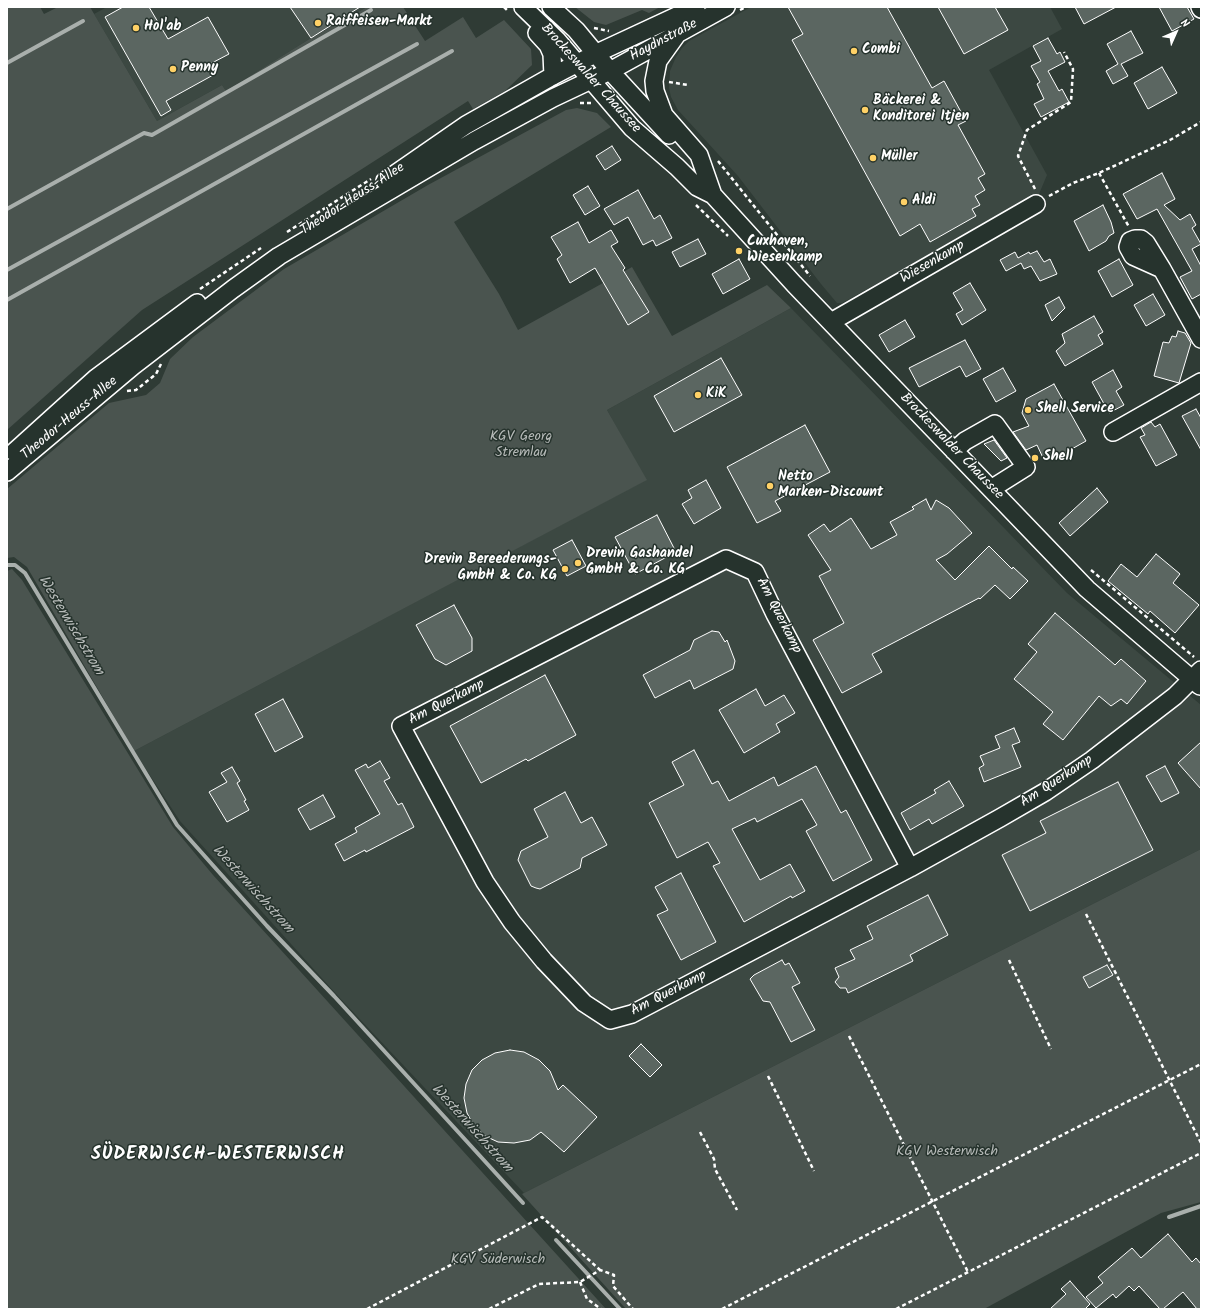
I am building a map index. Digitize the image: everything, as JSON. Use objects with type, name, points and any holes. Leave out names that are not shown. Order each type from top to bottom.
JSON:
[{"type":"street","points":[[515,7],[548,45],[552,54],[553,76]]},
{"type":"street","name":"Brockeswalder Chaussee","points":[[523,7],[587,58],[600,75],[632,128],[677,167],[697,187],[713,195]]},
{"type":"street","name":"Brockeswalder Chaussee","points":[[551,7],[576,30],[587,58]]},
{"type":"street","name":"Haydnstraße","points":[[587,58],[696,7]]},
{"type":"street","name":"Haydnstraße","points":[[600,75],[726,7]]},
{"type":"street","points":[[678,33],[658,61],[654,81],[655,91],[664,115],[699,155],[705,173]]},
{"type":"street","name":"Theodor-Heuss-Allee","points":[[7,472],[129,361],[168,323],[262,258],[396,174],[466,125],[587,58]]},
{"type":"street","name":"Theodor-Heuss-Allee","points":[[7,459],[56,414],[129,361],[280,256],[474,141],[600,75]]},
{"type":"street","name":"Brockeswalder Chaussee","points":[[600,75],[705,173],[713,195],[751,239],[1087,589],[1197,673]]},
{"type":"street","name":"Wiesenkamp","points":[[831,322],[1040,198]]},
{"type":"street","points":[[1162,269],[1201,339]]},
{"type":"street","points":[[1113,432],[1201,382]]},
{"type":"street","points":[[954,451],[965,441],[994,424],[1026,467],[991,489]]},
{"type":"street","name":"Am Querkamp","points":[[910,868],[775,614],[755,572],[726,559],[401,726],[485,882],[512,922],[544,961],[584,1003],[610,1020],[632,1014],[910,868],[1000,818],[1069,776],[1139,725],[1175,696],[1197,673]]},
{"type":"path","points":[[590,27],[611,31]]},
{"type":"path","points":[[1064,52],[1073,69],[1071,102],[1027,130],[1018,156],[1040,198],[1099,173],[1170,140],[1201,122]]},
{"type":"path","points":[[664,82],[688,85]]},
{"type":"path","points":[[579,103],[594,103]]},
{"type":"path","points":[[716,159],[812,279]]},
{"type":"path","points":[[1099,173],[1130,228]]},
{"type":"path","points":[[136,390],[156,374]]},
{"type":"path","points":[[1087,566],[1197,673]]},
{"type":"path","points":[[1086,914],[1201,1143]]},
{"type":"path","points":[[1009,960],[1051,1049]]},
{"type":"path","points":[[849,1036],[968,1272]]},
{"type":"path","points":[[722,1309],[1201,1064]]},
{"type":"path","points":[[768,1076],[814,1171]]},
{"type":"path","points":[[700,1132],[714,1159],[715,1169],[737,1210]]},
{"type":"path","points":[[896,1309],[1201,1153]]},
{"type":"path","points":[[367,1309],[542,1217],[600,1270],[614,1275],[613,1286],[633,1309]]},
{"type":"path","points":[[490,1309],[539,1284],[580,1282],[600,1270]]},
{"type":"path","points":[[580,1282],[588,1299],[602,1309]]},
{"type":"shaded area","points":[[107,7],[367,7],[311,38],[226,91],[222,85],[157,121],[94,14]]},
{"type":"shaded area","points":[[751,7],[1050,7],[1062,29],[989,70],[1047,175],[1039,194],[842,303],[837,303],[738,176],[678,110],[671,97],[669,88],[670,71],[682,48],[689,41]]},
{"type":"shaded area","points":[[791,308],[1067,593],[1201,705],[1201,849],[524,1193],[338,996],[180,821],[134,751],[646,480],[607,410]]},
{"type":"green space","points":[[7,7],[40,7],[44,14],[58,7],[90,7],[157,121],[222,85],[226,91],[311,38],[367,7],[403,7],[425,41],[463,17],[476,38],[504,20],[531,49],[532,65],[505,91],[473,109],[468,101],[142,310],[7,430]]},
{"type":"green space","points":[[575,7],[660,7],[649,13],[642,10],[606,25],[594,22]]},
{"type":"green space","name":"KGV Georg Stremlau","points":[[577,108],[597,113],[611,127],[454,222],[499,294],[518,330],[632,267],[672,336],[767,285],[791,308],[607,410],[647,480],[134,751],[27,567],[14,557],[7,558],[7,489],[109,403],[146,395],[160,383],[170,359],[193,337],[284,269],[428,185],[566,110]]},
{"type":"green space","name":"KGV Süderwisch","points":[[12,569],[22,580],[173,827],[213,875],[606,1309],[7,1309],[7,571]]},
{"type":"green space","name":"KGV Westerwisch","points":[[1201,849],[1201,1202],[1161,1213],[984,1309],[626,1309],[522,1194]]},
{"type":"building","name":"Penny","points":[[123,7],[149,7],[168,39],[208,17],[229,54],[210,64],[215,74],[166,101],[171,110],[161,116],[105,17]]},
{"type":"building","name":"Raiffeisen-Markt","points":[[290,7],[360,7],[311,38]]},
{"type":"building","points":[[788,7],[887,7],[932,88],[944,81],[966,121],[958,125],[985,174],[978,178],[985,190],[975,196],[980,205],[972,209],[976,216],[930,242],[920,224],[900,236],[792,40],[803,34]]},
{"type":"building","points":[[938,7],[995,7],[1008,30],[964,54]]},
{"type":"building","points":[[1075,7],[1116,7],[1084,24]]},
{"type":"building","points":[[1159,7],[1187,7],[1194,19],[1172,31]]},
{"type":"building","points":[[1131,31],[1143,53],[1121,64],[1128,76],[1113,84],[1106,71],[1118,64],[1107,44]]},
{"type":"building","points":[[1048,38],[1057,54],[1060,52],[1065,62],[1048,71],[1059,91],[1062,89],[1069,102],[1041,117],[1034,104],[1044,99],[1037,84],[1040,82],[1031,66],[1041,61],[1033,46]]},
{"type":"building","points":[[1162,67],[1177,93],[1148,109],[1134,83]]},
{"type":"building","points":[[612,146],[621,160],[605,170],[596,156]]},
{"type":"building","points":[[1162,173],[1175,199],[1164,205],[1180,220],[1190,214],[1196,225],[1192,228],[1201,244],[1192,249],[1201,266],[1201,294],[1192,299],[1180,277],[1192,271],[1157,209],[1137,219],[1123,194]]},
{"type":"building","points":[[588,186],[600,206],[585,215],[573,195]]},
{"type":"building","points":[[638,190],[654,219],[660,215],[672,238],[656,246],[653,240],[643,245],[628,217],[614,225],[604,209]]},
{"type":"building","points":[[1103,205],[1111,222],[1114,233],[1109,236],[1106,241],[1089,251],[1074,221]]},
{"type":"building","points":[[578,222],[589,243],[611,230],[618,242],[611,246],[625,268],[623,270],[649,312],[628,325],[595,268],[570,283],[557,259],[562,255],[551,237]]},
{"type":"building","points":[[698,239],[706,254],[680,267],[672,252]]},
{"type":"building","points":[[1037,251],[1044,262],[1050,259],[1057,274],[1040,281],[1031,266],[1024,269],[1021,263],[1006,271],[1000,260],[1015,252],[1018,258],[1029,252],[1030,254]]},
{"type":"building","points":[[739,259],[750,279],[723,294],[712,274]]},
{"type":"building","points":[[1119,259],[1133,285],[1112,297],[1098,271]]},
{"type":"building","points":[[970,283],[986,310],[962,325],[956,314],[963,310],[953,293]]},
{"type":"building","points":[[1153,294],[1165,315],[1146,326],[1134,305]]},
{"type":"building","points":[[1059,297],[1065,308],[1052,321],[1045,305]]},
{"type":"building","points":[[1094,316],[1103,332],[1098,335],[1103,344],[1065,366],[1056,351],[1065,343],[1062,334]]},
{"type":"building","points":[[905,320],[915,337],[889,352],[879,335]]},
{"type":"building","points":[[1178,331],[1185,333],[1191,343],[1179,383],[1154,376],[1163,342],[1169,343],[1172,336],[1176,337]]},
{"type":"building","points":[[965,340],[981,369],[966,377],[960,366],[919,387],[909,368]]},
{"type":"building","name":"KiK","points":[[721,358],[742,395],[674,432],[654,396]]},
{"type":"building","points":[[1003,368],[1016,391],[996,402],[983,379]]},
{"type":"building","points":[[1113,370],[1122,387],[1116,391],[1124,405],[1109,413],[1092,382]]},
{"type":"building","points":[[1054,384],[1086,441],[1054,459],[1053,456],[1044,460],[1037,445],[1026,450],[1013,432],[1029,426],[1022,413],[1026,399]]},
{"type":"building","points":[[1196,409],[1201,418],[1201,450],[1182,416]]},
{"type":"building","points":[[1151,422],[1155,427],[1160,424],[1177,455],[1156,466],[1140,437],[1145,435],[1141,428]]},
{"type":"building","name":"Netto Marken-Discount","points":[[805,425],[830,472],[775,501],[781,511],[757,523],[727,467]]},
{"type":"building","points":[[994,440],[1007,458],[1001,461],[984,444]]},
{"type":"building","points":[[706,480],[721,508],[694,524],[682,504],[692,498],[688,490]]},
{"type":"building","points":[[1097,488],[1108,502],[1070,536],[1059,523]]},
{"type":"building","points":[[926,499],[931,510],[936,500],[949,508],[972,533],[947,554],[936,560],[955,580],[989,546],[1012,569],[1013,567],[1028,581],[1010,599],[995,585],[980,599],[979,598],[872,654],[882,672],[842,693],[813,640],[844,623],[819,576],[831,570],[808,535],[824,524],[830,532],[851,518],[871,549],[897,535],[890,522],[914,509],[912,507]]},
{"type":"building","points":[[657,515],[676,552],[635,574],[615,537]]},
{"type":"building","points":[[572,540],[586,566],[567,576],[553,550]]},
{"type":"building","points":[[1156,554],[1180,574],[1173,583],[1199,605],[1175,633],[1150,611],[1148,614],[1108,581],[1121,564],[1137,577]]},
{"type":"building","points":[[454,605],[472,638],[472,651],[446,665],[435,659],[416,625]]},
{"type":"building","points":[[1055,613],[1115,665],[1121,659],[1146,681],[1127,704],[1121,699],[1111,706],[1099,696],[1063,740],[1043,724],[1053,712],[1014,679],[1037,652],[1028,644]]},
{"type":"building","points":[[712,631],[719,632],[725,642],[727,640],[735,661],[733,669],[694,689],[690,680],[655,698],[643,675],[690,650],[694,640]]},
{"type":"building","points":[[545,675],[576,735],[528,761],[526,759],[481,783],[450,726]]},
{"type":"building","points":[[756,689],[765,706],[784,695],[795,713],[776,724],[780,732],[744,753],[719,710]]},
{"type":"building","points":[[283,699],[303,737],[275,752],[255,714]]},
{"type":"building","points":[[1014,728],[1020,742],[1012,745],[1021,767],[984,782],[979,768],[984,765],[980,756],[1000,748],[995,736]]},
{"type":"building","points":[[1201,742],[1201,789],[1178,763]]},
{"type":"building","points":[[694,750],[712,784],[718,781],[729,801],[774,777],[778,786],[816,766],[841,813],[846,810],[872,860],[833,881],[806,831],[817,825],[802,799],[757,822],[755,818],[732,829],[760,880],[790,864],[805,891],[792,898],[791,896],[744,922],[713,866],[720,863],[708,842],[677,858],[649,803],[684,785],[672,762]]},
{"type":"building","points":[[380,761],[390,778],[384,781],[398,805],[402,803],[414,827],[366,852],[365,850],[344,861],[335,844],[357,832],[355,828],[380,814],[355,770],[366,764],[368,768]]},
{"type":"building","points":[[1165,766],[1179,793],[1161,802],[1146,776]]},
{"type":"building","points":[[232,767],[240,781],[237,783],[246,800],[244,801],[249,810],[227,822],[209,792],[227,782],[221,773]]},
{"type":"building","points":[[949,781],[964,806],[932,824],[929,819],[910,830],[901,813],[936,793],[934,790]]},
{"type":"building","points":[[1118,782],[1153,850],[1030,911],[1002,855],[1046,833],[1040,821]]},
{"type":"building","points":[[565,792],[581,823],[592,817],[607,845],[582,858],[580,868],[540,889],[536,888],[531,886],[518,860],[521,851],[548,837],[534,809]]},
{"type":"building","points":[[323,795],[335,817],[310,830],[298,809]]},
{"type":"building","points":[[681,873],[716,942],[681,960],[657,915],[668,910],[655,887]]},
{"type":"building","points":[[928,895],[948,935],[910,955],[913,961],[848,993],[846,988],[840,988],[835,982],[839,977],[835,968],[855,959],[850,950],[873,939],[867,926]]},
{"type":"building","points":[[782,960],[785,965],[789,963],[800,983],[792,987],[815,1030],[791,1042],[770,1002],[763,1001],[750,979],[754,975]]},
{"type":"building","points":[[1107,965],[1113,975],[1089,988],[1083,977]]},
{"type":"building","points":[[641,1044],[662,1065],[650,1077],[629,1056]]},
{"type":"building","points":[[510,1050],[524,1052],[539,1060],[550,1071],[558,1090],[563,1085],[597,1117],[564,1152],[541,1132],[530,1140],[514,1143],[498,1142],[485,1136],[474,1126],[467,1113],[464,1098],[466,1084],[472,1070],[482,1060],[495,1053]]},
{"type":"building","points":[[1168,1234],[1192,1262],[1196,1258],[1201,1264],[1201,1309],[1197,1309],[1183,1292],[1163,1309],[1160,1309],[1139,1286],[1134,1291],[1129,1286],[1116,1298],[1113,1294],[1096,1308],[1086,1297],[1103,1283],[1098,1277],[1132,1248],[1141,1258]]},
{"type":"building","points":[[1070,1281],[1090,1304],[1085,1309],[1050,1309],[1066,1294],[1061,1289]]},
{"type":"waterway","points":[[7,209],[144,133],[152,135],[371,10]]},
{"type":"waterway","points":[[7,63],[83,21]]},
{"type":"waterway","points":[[7,270],[417,44]]},
{"type":"waterway","points":[[7,300],[452,51]]},
{"type":"waterway","name":"Westerwischstrom","points":[[7,565],[15,565],[25,573],[177,825],[267,926],[334,996],[523,1203]]},
{"type":"waterway","name":"Westerwischstrom","points":[[1169,1217],[1201,1206]]},
{"type":"waterway","name":"Westerwischstrom","points":[[556,1240],[620,1309]]},
{"type":"place","name":"Raiffeisen-Markt","points":[[318,23]]},
{"type":"place","name":"Hol'ab","points":[[136,28]]},
{"type":"place","name":"Combi","points":[[854,51]]},
{"type":"place","name":"Penny","points":[[173,69]]},
{"type":"place","name":"Bäckerei & Konditorei Itjen","points":[[865,110]]},
{"type":"place","name":"Müller","points":[[873,158]]},
{"type":"place","name":"Aldi","points":[[904,202]]},
{"type":"place","name":"Cuxhaven, Wiesenkamp","points":[[739,251]]},
{"type":"place","name":"KiK","points":[[698,395]]},
{"type":"place","name":"Shell Service","points":[[1028,410]]},
{"type":"place","name":"Shell","points":[[1035,458]]},
{"type":"place","name":"Netto Marken-Discount","points":[[770,486]]},
{"type":"place","name":"Drevin Gashandel GmbH & Co. KG","points":[[578,563]]},
{"type":"place","name":"Drevin Bereederungs- GmbH & Co. KG","points":[[565,569]]},
{"type":"district","name":"SÜDERWISCH-WESTERWISCH","points":[[218,1156]]}]
